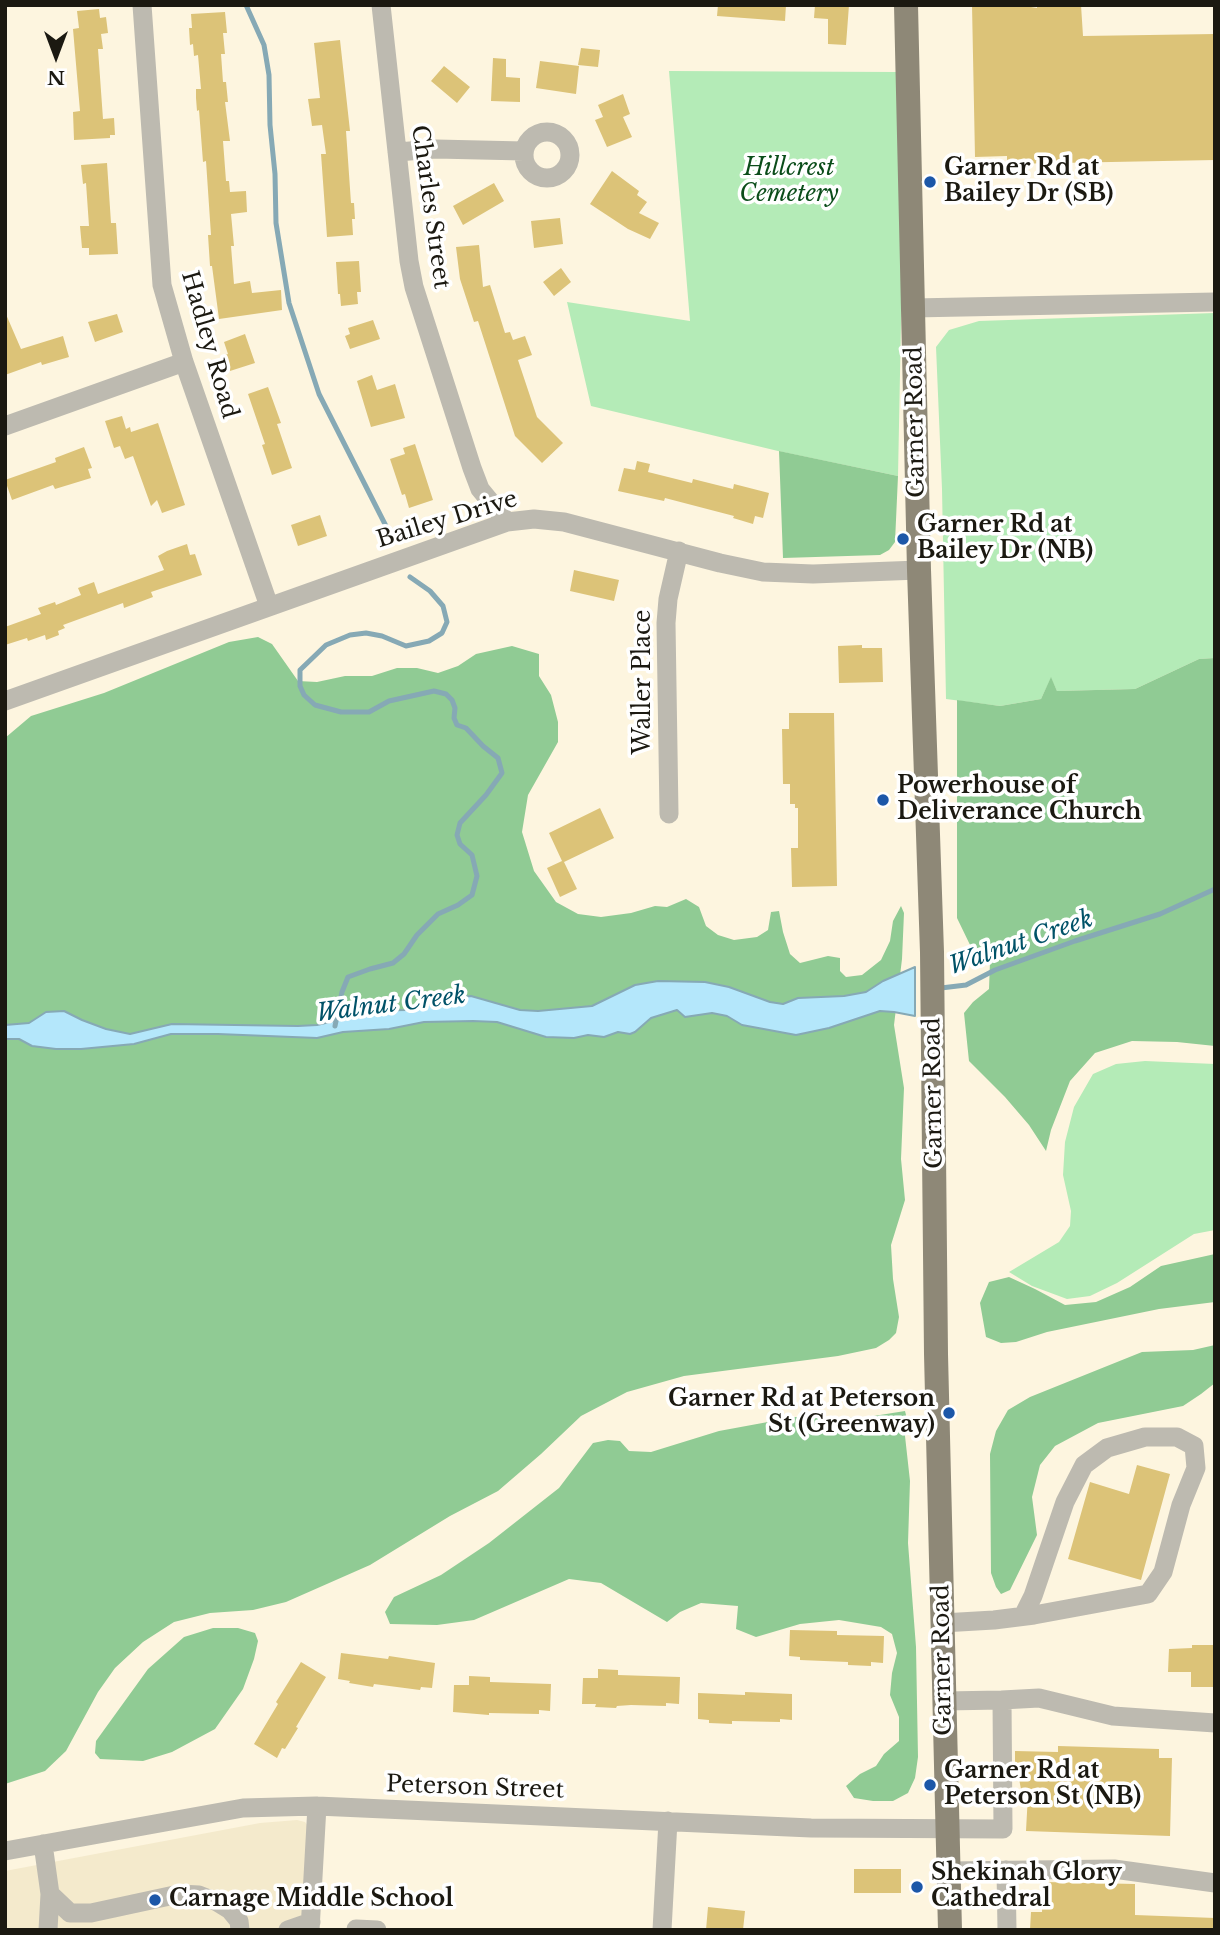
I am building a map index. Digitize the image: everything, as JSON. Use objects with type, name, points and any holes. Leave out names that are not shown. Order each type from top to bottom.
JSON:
[{"type":"main road","name":"Garner Road","points":[[906,5],[919,570],[934,1036],[936,1354],[950,1930]]},
{"type":"street","name":"Hadley Road","points":[[142,5],[162,285],[184,362],[269,606]]},
{"type":"street","name":"Charles Street","points":[[381,5],[414,287],[471,468],[480,489],[507,522]]},
{"type":"street","points":[[397,152],[436,149],[524,151]]},
{"type":"street","points":[[913,308],[1215,302]]},
{"type":"street","points":[[5,426],[184,362]]},
{"type":"street","name":"Bailey Drive","points":[[5,701],[507,522],[534,519],[564,522],[763,572],[790,574],[919,570]]},
{"type":"street","name":"Waller Place","points":[[669,814],[666,623],[668,599],[679,551]]},
{"type":"street","points":[[942,1623],[1023,1616],[1148,1594],[1163,1572],[1181,1505],[1196,1468],[1194,1446],[1177,1437],[1144,1437],[1107,1448],[1084,1465],[1065,1502],[1033,1595],[1023,1616]]},
{"type":"street","points":[[944,1701],[1039,1698],[1113,1716],[1215,1723]]},
{"type":"street","name":"Peterson Street","points":[[5,1852],[243,1808],[317,1806],[811,1828],[1003,1829],[1002,1700]]},
{"type":"street","points":[[288,1930],[310,1926],[317,1806]]},
{"type":"street","points":[[662,1930],[668,1821]]},
{"type":"street","points":[[43,1844],[50,1894],[48,1930]]},
{"type":"street","points":[[948,1871],[1114,1869],[1215,1883]]},
{"type":"street","points":[[1006,1870],[1007,1930]]},
{"type":"street","points":[[50,1894],[70,1913],[91,1913],[179,1894],[199,1895],[230,1910],[239,1921],[240,1930]]},
{"type":"street","points":[[356,1929],[377,1930]]},
{"type":"shaded area","name":"Carnage Middle School","points":[[297,1820],[305,1822],[310,1829],[304,1930],[5,1930],[5,1871],[260,1823]]},
{"type":"green space","name":"Hillcrest Cemetery","points":[[669,71],[897,72],[902,272],[898,476],[778,451],[591,406],[567,302],[690,321]]},
{"type":"green space","points":[[1215,313],[1215,658],[1199,659],[1135,689],[1057,691],[1051,678],[1041,699],[1000,706],[946,699],[936,347],[949,330],[979,321]]},
{"type":"green space","points":[[779,451],[898,476],[895,542],[889,550],[880,555],[783,558]]},
{"type":"green space","points":[[258,637],[272,644],[298,681],[317,682],[345,676],[372,676],[397,668],[417,668],[438,673],[458,666],[476,654],[512,646],[539,654],[539,676],[551,695],[558,722],[558,742],[528,795],[522,832],[534,871],[556,902],[578,914],[601,917],[631,913],[655,906],[667,907],[686,899],[699,907],[706,926],[718,935],[734,940],[757,937],[768,930],[771,912],[779,911],[790,954],[800,963],[828,956],[840,958],[840,971],[846,977],[862,975],[881,960],[890,941],[893,921],[901,906],[904,913],[902,959],[894,1025],[904,1088],[901,1159],[905,1200],[891,1245],[899,1317],[896,1333],[876,1348],[838,1356],[684,1376],[627,1392],[581,1416],[498,1491],[450,1516],[370,1565],[286,1602],[253,1610],[210,1613],[174,1622],[143,1642],[115,1668],[98,1692],[66,1751],[45,1771],[5,1784],[5,738],[31,716],[104,693],[229,642]]},
{"type":"green space","points":[[1215,658],[1215,1046],[1132,1041],[1095,1053],[1070,1081],[1046,1151],[1029,1125],[969,1061],[964,1013],[989,989],[990,962],[972,949],[957,918],[957,700],[1000,706],[1041,699],[1051,677],[1057,691],[1135,689],[1199,659]]},
{"type":"green space","points":[[1145,1061],[1215,1064],[1215,1230],[1194,1234],[1117,1283],[1090,1296],[1067,1299],[1032,1286],[1009,1272],[1059,1242],[1070,1226],[1071,1211],[1063,1175],[1065,1142],[1074,1107],[1093,1074],[1116,1064]]},
{"type":"green space","points":[[1215,1254],[1215,1302],[1159,1309],[1047,1332],[1016,1342],[1001,1343],[986,1337],[980,1303],[989,1282],[1009,1277],[1065,1305],[1096,1302],[1130,1287],[1161,1266]]},
{"type":"green space","points":[[1215,1345],[1215,1383],[1183,1406],[1098,1423],[1055,1446],[1040,1465],[1032,1497],[1037,1535],[1010,1590],[1001,1594],[991,1573],[990,1454],[996,1431],[1008,1410],[1030,1397],[1142,1352],[1193,1350]]},
{"type":"green space","points":[[905,1411],[908,1423],[905,1436],[910,1481],[908,1543],[916,1647],[918,1757],[915,1778],[908,1793],[893,1801],[854,1798],[846,1786],[860,1774],[876,1766],[884,1754],[899,1741],[899,1717],[890,1695],[897,1653],[892,1634],[881,1627],[839,1620],[800,1624],[756,1637],[736,1629],[738,1606],[701,1603],[680,1612],[667,1622],[601,1583],[569,1579],[474,1620],[437,1625],[390,1624],[385,1612],[394,1597],[441,1575],[489,1543],[559,1488],[593,1443],[620,1441],[629,1451],[651,1452],[719,1431],[795,1417],[861,1418]]},
{"type":"green space","points":[[213,1628],[238,1628],[255,1633],[258,1641],[243,1689],[215,1729],[172,1752],[143,1761],[100,1759],[95,1753],[96,1741],[148,1669],[184,1637]]},
{"type":"water","points":[[915,967],[915,1016],[880,1011],[829,1028],[796,1035],[742,1025],[727,1016],[712,1013],[685,1017],[677,1010],[651,1018],[630,1034],[618,1032],[604,1037],[546,1037],[497,1022],[473,1021],[424,1022],[317,1038],[171,1034],[134,1044],[81,1049],[32,1046],[19,1039],[5,1039],[5,1025],[29,1023],[46,1012],[64,1011],[106,1029],[130,1034],[172,1024],[298,1026],[342,1019],[357,1011],[406,1010],[450,998],[471,996],[520,1010],[592,1006],[635,985],[658,981],[705,982],[783,1004],[798,998],[866,992]]},
{"type":"building","points":[[718,5],[786,5],[785,21],[717,16]]},
{"type":"building","points":[[815,5],[849,5],[846,45],[828,44],[828,19],[814,18]]},
{"type":"building","points":[[972,5],[1019,5],[1037,8],[1037,5],[1081,5],[1083,36],[1215,34],[1215,160],[1007,164],[1007,156],[975,157]]},
{"type":"building","points":[[99,9],[100,18],[106,17],[108,33],[101,34],[103,49],[98,49],[103,119],[114,118],[115,135],[110,135],[110,138],[74,140],[73,112],[80,111],[73,29],[79,28],[77,11]]},
{"type":"building","points":[[225,12],[225,54],[221,54],[230,141],[223,141],[226,181],[229,181],[230,192],[246,191],[247,212],[231,214],[234,284],[250,281],[252,293],[281,290],[282,310],[219,319],[210,266],[208,235],[211,235],[206,161],[203,162],[199,110],[197,111],[196,89],[201,89],[198,55],[194,56],[193,44],[190,45],[189,28],[192,28],[191,14]]},
{"type":"building","points":[[340,40],[350,131],[346,131],[351,203],[354,203],[355,219],[352,219],[353,235],[327,237],[321,154],[326,154],[322,125],[312,126],[308,99],[320,98],[314,43]]},
{"type":"building","points":[[581,48],[600,50],[598,67],[578,65]]},
{"type":"building","points":[[493,58],[506,59],[506,77],[520,78],[520,102],[491,101]]},
{"type":"building","points":[[540,61],[579,66],[576,94],[536,88]]},
{"type":"building","points":[[444,66],[470,87],[457,103],[431,81]]},
{"type":"building","points":[[623,94],[630,114],[623,117],[632,137],[607,147],[595,120],[603,117],[598,105]]},
{"type":"building","points":[[107,163],[111,223],[116,223],[118,254],[89,255],[89,248],[82,248],[80,226],[89,226],[86,183],[83,184],[81,165]]},
{"type":"building","points":[[612,171],[639,191],[637,195],[647,202],[639,213],[659,223],[650,239],[628,229],[590,204]]},
{"type":"building","points":[[494,183],[504,201],[463,225],[453,206]]},
{"type":"building","points":[[560,218],[563,244],[534,248],[531,221]]},
{"type":"building","points":[[479,245],[483,287],[490,285],[505,333],[510,332],[513,340],[525,336],[532,355],[518,360],[537,417],[563,443],[542,463],[515,436],[478,321],[474,322],[460,279],[456,247]]},
{"type":"building","points":[[359,261],[361,292],[357,292],[358,304],[341,306],[336,262]]},
{"type":"building","points":[[561,268],[571,282],[554,296],[543,282]]},
{"type":"building","points":[[5,312],[21,349],[63,336],[69,357],[42,365],[41,362],[5,375]]},
{"type":"building","points":[[117,314],[123,332],[95,342],[88,322]]},
{"type":"building","points":[[373,320],[380,339],[350,349],[345,336],[350,334],[348,328]]},
{"type":"building","points":[[245,334],[255,363],[230,371],[224,342]]},
{"type":"building","points":[[372,375],[377,390],[395,384],[405,418],[371,427],[357,381]]},
{"type":"building","points":[[268,387],[281,423],[277,424],[292,468],[272,475],[248,394]]},
{"type":"building","points":[[122,416],[126,429],[130,427],[131,432],[158,423],[185,505],[162,513],[157,500],[151,506],[133,456],[125,459],[120,446],[114,448],[105,421]]},
{"type":"building","points":[[415,444],[433,500],[409,508],[390,459],[405,454],[403,448]]},
{"type":"building","points":[[84,447],[92,468],[88,469],[91,478],[55,489],[53,485],[12,500],[5,480],[56,462],[55,458]]},
{"type":"building","points":[[637,461],[650,464],[648,472],[692,483],[693,479],[733,489],[734,484],[769,493],[763,518],[755,516],[753,524],[733,518],[734,516],[665,498],[664,501],[618,491],[624,468],[635,470]]},
{"type":"building","points":[[320,515],[327,536],[298,546],[291,525]]},
{"type":"building","points":[[187,544],[190,555],[195,554],[202,575],[151,592],[153,597],[124,608],[123,603],[63,625],[65,628],[58,631],[59,635],[46,640],[45,635],[5,645],[5,627],[41,614],[38,608],[55,602],[56,605],[81,595],[78,588],[94,582],[98,594],[164,570],[158,556]]},
{"type":"building","points":[[574,570],[619,580],[614,601],[570,591]]},
{"type":"building","points":[[862,645],[862,648],[882,648],[883,682],[839,683],[838,646]]},
{"type":"building","points":[[789,713],[834,713],[837,886],[792,887],[791,848],[798,848],[798,808],[795,808],[795,804],[790,804],[790,784],[783,784],[782,729],[789,729]]},
{"type":"building","points":[[600,808],[614,838],[564,862],[577,889],[560,897],[547,868],[562,861],[549,833]]},
{"type":"building","points":[[1137,1465],[1170,1474],[1141,1580],[1068,1559],[1090,1482],[1129,1494]]},
{"type":"building","points":[[790,1630],[884,1636],[883,1663],[871,1662],[871,1666],[800,1660],[800,1657],[789,1656]]},
{"type":"building","points":[[1192,1645],[1215,1645],[1215,1687],[1191,1687],[1191,1672],[1168,1672],[1169,1649],[1192,1648]]},
{"type":"building","points":[[341,1653],[435,1663],[432,1688],[421,1687],[420,1690],[374,1684],[373,1687],[338,1679]]},
{"type":"building","points":[[301,1662],[326,1677],[296,1727],[298,1728],[277,1758],[254,1744]]},
{"type":"building","points":[[598,1669],[618,1670],[618,1675],[680,1677],[679,1704],[616,1708],[582,1704],[583,1678],[598,1678]]},
{"type":"building","points":[[469,1676],[490,1677],[490,1682],[551,1684],[550,1711],[539,1710],[539,1714],[489,1715],[453,1712],[454,1685],[469,1685]]},
{"type":"building","points":[[745,1692],[792,1694],[792,1720],[732,1721],[732,1724],[709,1723],[709,1720],[698,1719],[698,1693],[745,1695]]},
{"type":"building","points":[[1058,1746],[1159,1749],[1159,1758],[1172,1758],[1170,1836],[1026,1831],[1028,1794],[1021,1789],[1019,1779],[1015,1779],[1015,1751],[1058,1752]]},
{"type":"building","points":[[854,1869],[901,1869],[901,1893],[854,1893]]},
{"type":"building","points":[[1045,1882],[1135,1884],[1135,1915],[1215,1918],[1215,1930],[1030,1930],[1031,1912],[1042,1912]]},
{"type":"building","points":[[708,1907],[745,1911],[743,1930],[706,1930]]},
{"type":"waterway","points":[[246,5],[264,45],[269,75],[276,223],[289,303],[319,394],[390,534]]},
{"type":"waterway","points":[[335,1026],[348,977],[393,963],[438,914],[472,895],[477,876],[472,855],[460,844],[457,835],[460,823],[502,773],[498,758],[466,728],[457,725],[454,718],[455,708],[446,694],[434,691],[389,701],[369,712],[341,712],[315,705],[304,695],[300,686],[300,670],[326,645],[350,635],[366,633],[406,646],[429,641],[442,633],[447,622],[443,606],[430,591],[410,577]]},
{"type":"waterway","name":"Walnut Creek","points":[[941,988],[966,985],[995,970],[1160,914],[1215,889]]},
{"type":"place","name":"Garner Rd at Bailey Dr (SB)","points":[[930,182]]},
{"type":"place","name":"Garner Rd at Bailey Dr (NB)","points":[[903,539]]},
{"type":"place","name":"Powerhouse of Deliverance Church","points":[[883,800]]},
{"type":"place","name":"Garner Rd at Peterson St (Greenway)","points":[[949,1413]]},
{"type":"place","name":"Garner Rd at Peterson St (NB)","points":[[930,1785]]},
{"type":"place","name":"Shekinah Glory Cathedral","points":[[917,1887]]},
{"type":"place","name":"Carnage Middle School","points":[[155,1900]]}]
